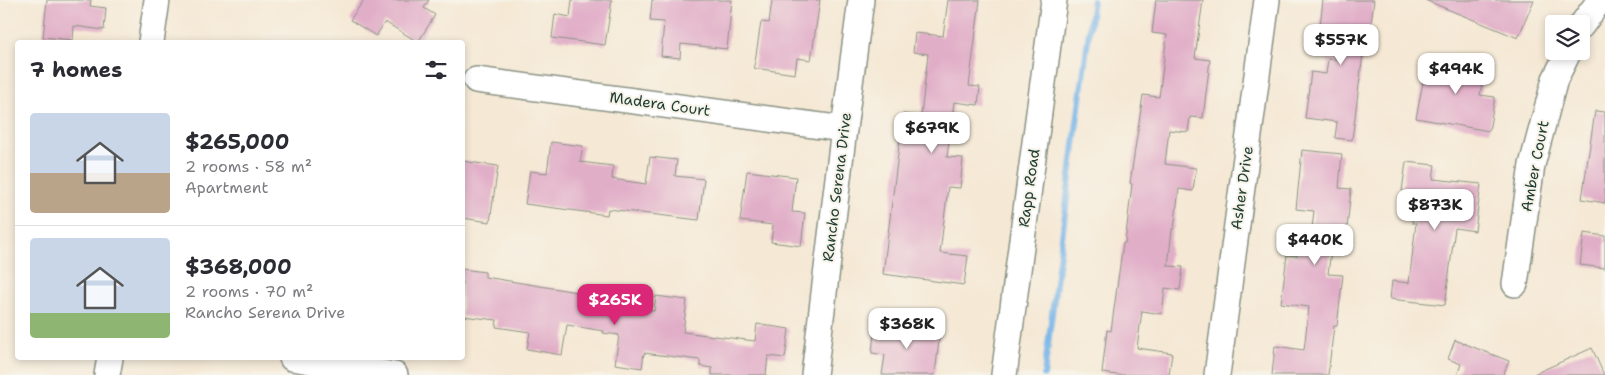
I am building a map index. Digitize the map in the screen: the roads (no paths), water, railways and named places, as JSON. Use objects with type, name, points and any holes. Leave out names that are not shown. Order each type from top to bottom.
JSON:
[{"type":"street","points":[[151,40],[157,0]]},
{"type":"street","name":"Rancho Serena Drive","points":[[814,375],[861,0]]},
{"type":"street","name":"Rapp Road","points":[[1004,375],[1054,0]]},
{"type":"street","name":"Asher Drive","points":[[1216,375],[1267,0]]},
{"type":"street","points":[[1589,15],[1600,0]]},
{"type":"street","name":"Amber Court","points":[[1515,284],[1532,165],[1554,80],[1564,60]]},
{"type":"street","name":"Madera Court","points":[[476,80],[844,129]]},
{"type":"street","points":[[107,375],[110,360]]},
{"type":"street","points":[[304,360],[395,375]]},
{"type":"waterway","points":[[1044,375],[1093,0]]}]
